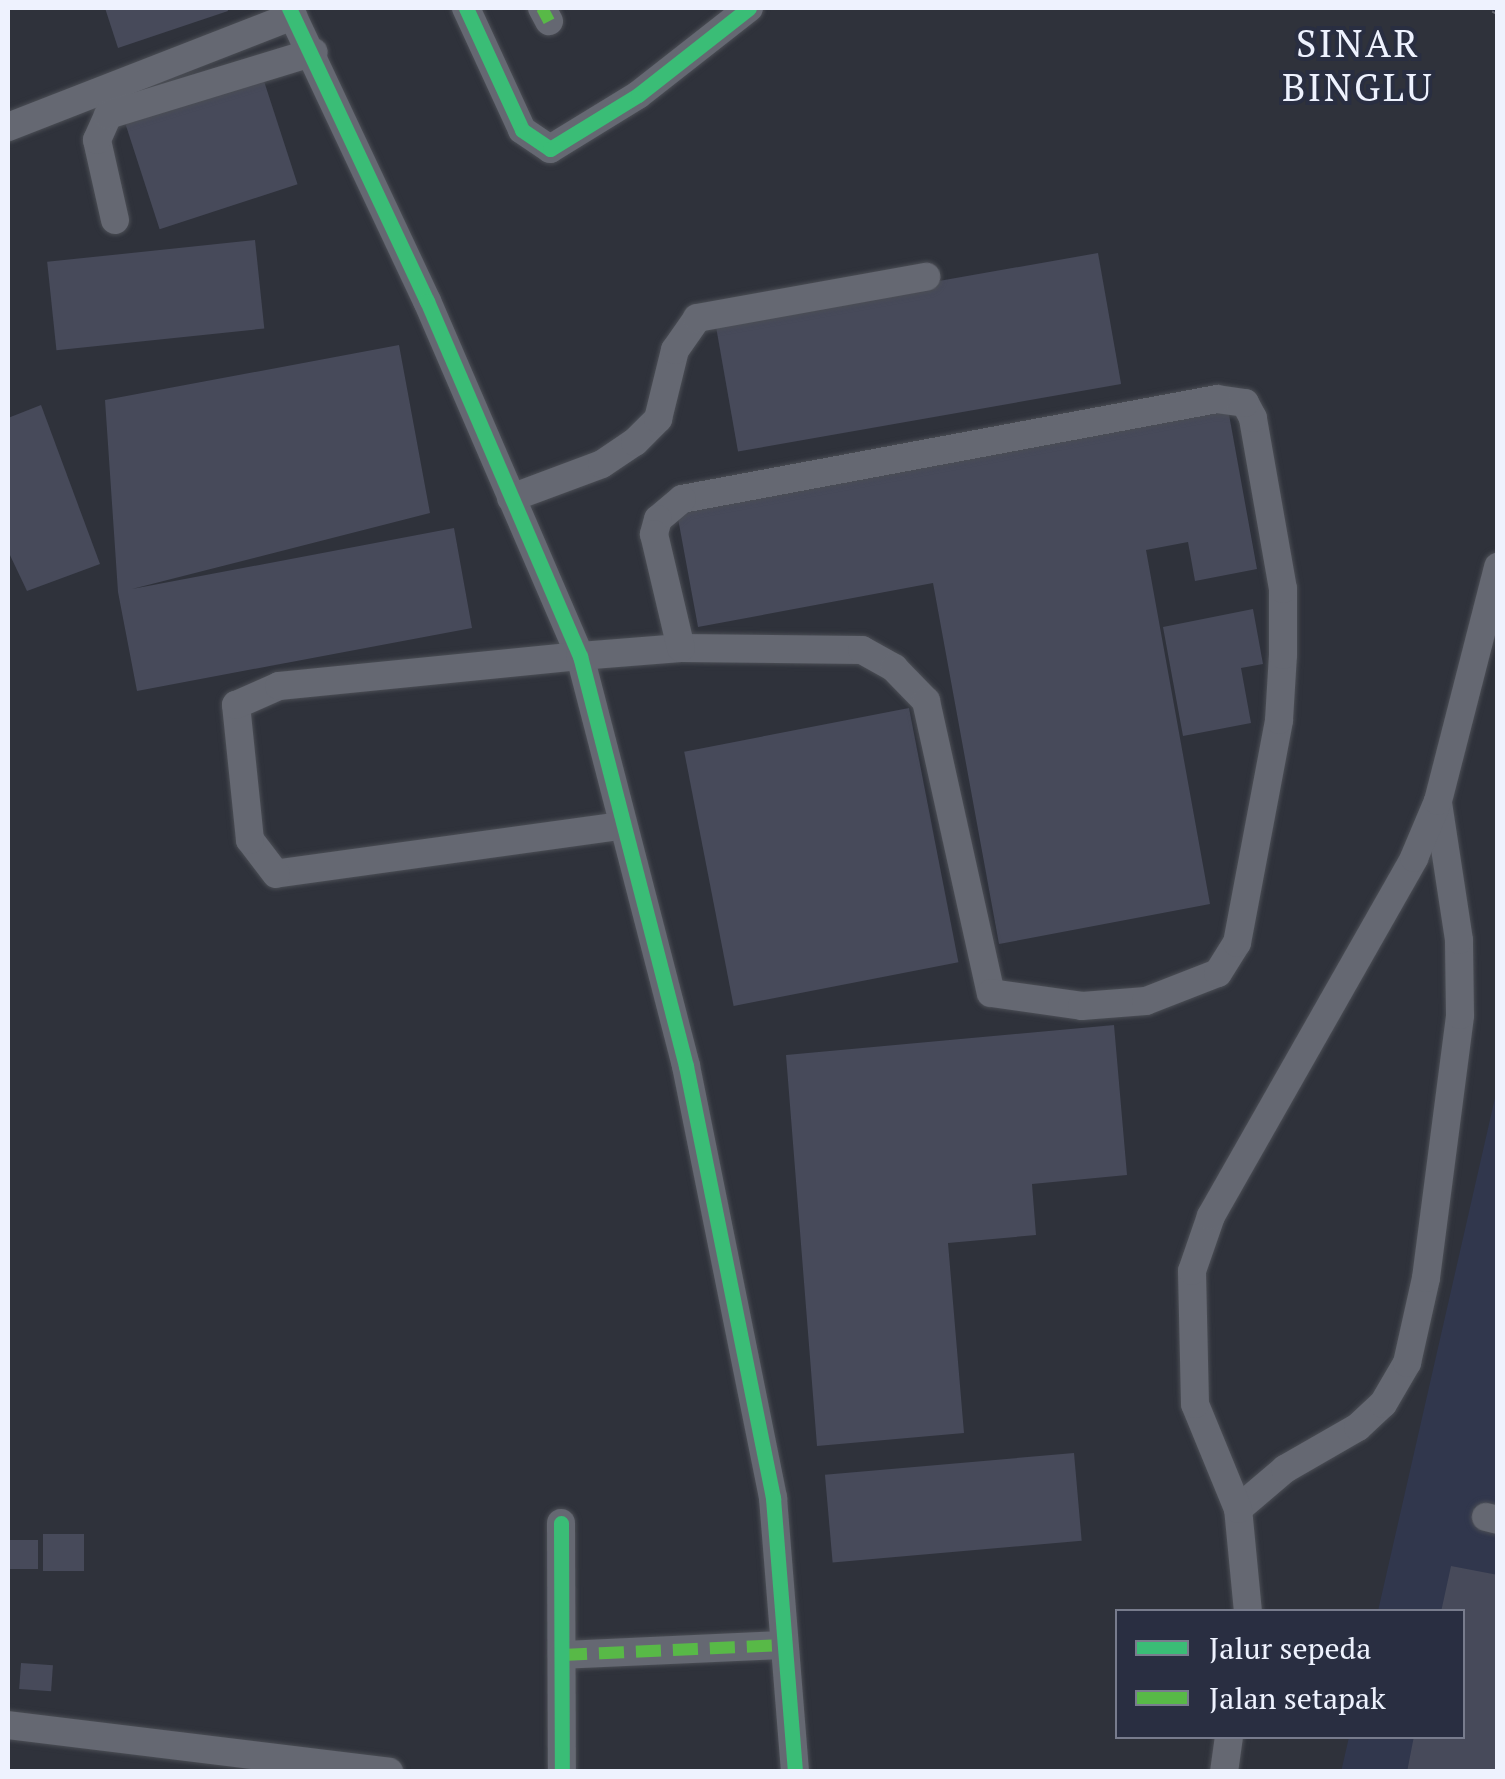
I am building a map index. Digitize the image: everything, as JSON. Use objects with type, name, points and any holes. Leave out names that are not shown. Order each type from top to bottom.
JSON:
[{"type":"street","points":[[466,8],[522,130],[550,149],[638,95],[749,8]]},
{"type":"street","points":[[8,127],[291,12],[314,52],[580,656],[620,826],[686,1066],[772,1498],[795,1772]]},
{"type":"street","points":[[115,220],[97,140],[108,115],[314,52]]},
{"type":"street","points":[[511,498],[602,464],[646,431],[658,419],[682,331],[698,318],[926,277]]},
{"type":"street","points":[[620,826],[295,874],[266,867],[250,840],[236,706],[243,698],[279,686],[580,656],[681,648],[862,650],[894,668],[926,702],[991,993],[1082,1006],[1146,1001],[1218,973],[1238,944],[1279,720],[1284,654],[1284,589],[1253,418],[1244,403],[1217,399],[682,498],[658,519],[654,534],[681,648]]},
{"type":"street","points":[[1248,1609],[1238,1508],[1195,1404],[1192,1272],[1211,1216],[1392,904],[1438,801],[1498,567]]},
{"type":"street","points":[[1238,1508],[1285,1469],[1358,1427],[1383,1404],[1407,1363],[1426,1278],[1460,1014],[1460,940],[1438,801]]},
{"type":"street","points":[[561,1524],[562,1772]]},
{"type":"street","points":[[562,1655],[784,1645]]},
{"type":"street","points":[[8,1726],[389,1772]]},
{"type":"street","points":[[1224,1772],[1229,1739]]},
{"type":"shaded area","points":[[1497,1089],[1497,1771],[1341,1772],[1349,1739],[1465,1739],[1465,1609],[1378,1609]]},
{"type":"building","points":[[105,8],[227,8],[228,11],[118,48]]},
{"type":"building","points":[[262,75],[298,184],[160,229],[124,120]]},
{"type":"building","points":[[255,240],[264,329],[56,350],[47,262]]},
{"type":"building","points":[[1098,253],[1121,384],[738,452],[715,321]]},
{"type":"building","points":[[399,345],[430,513],[132,589],[454,528],[472,628],[137,691],[118,592],[105,400]]},
{"type":"building","points":[[41,405],[100,564],[27,591],[8,551],[8,418]]},
{"type":"building","points":[[1228,409],[1257,569],[1195,581],[1188,542],[1146,550],[1210,904],[999,944],[933,583],[698,627],[677,513]]},
{"type":"building","points":[[1253,609],[1263,664],[1241,668],[1251,723],[1183,736],[1163,627]]},
{"type":"building","points":[[909,708],[958,962],[734,1006],[684,752]]},
{"type":"building","points":[[1114,1025],[1127,1175],[1032,1184],[1036,1235],[948,1243],[964,1433],[817,1446],[786,1055]]},
{"type":"building","points":[[1074,1453],[1082,1541],[833,1562],[825,1475]]},
{"type":"building","points":[[43,1534],[84,1534],[84,1571],[43,1571]]},
{"type":"building","points":[[8,1540],[38,1540],[38,1569],[8,1569]]},
{"type":"building","points":[[1451,1566],[1498,1575],[1498,1772],[1407,1772],[1413,1739],[1465,1739],[1465,1609],[1442,1609]]},
{"type":"building","points":[[21,1663],[53,1665],[51,1691],[19,1689]]},
{"type":"railway","points":[[1494,8],[1498,10]]},
{"type":"marked path","points":[[542,8],[549,21]]},
{"type":"marked path","points":[[562,1655],[784,1645]]},
{"type":"cycle path","points":[[289,8],[427,301],[580,656],[686,1066],[773,1498],[795,1772]]},
{"type":"cycle path","points":[[466,8],[522,130],[550,149],[638,95],[749,8]]},
{"type":"cycle path","points":[[561,1523],[562,1772]]},
{"type":"district","name":"SINAR BINGLU","points":[[1358,66]]}]
